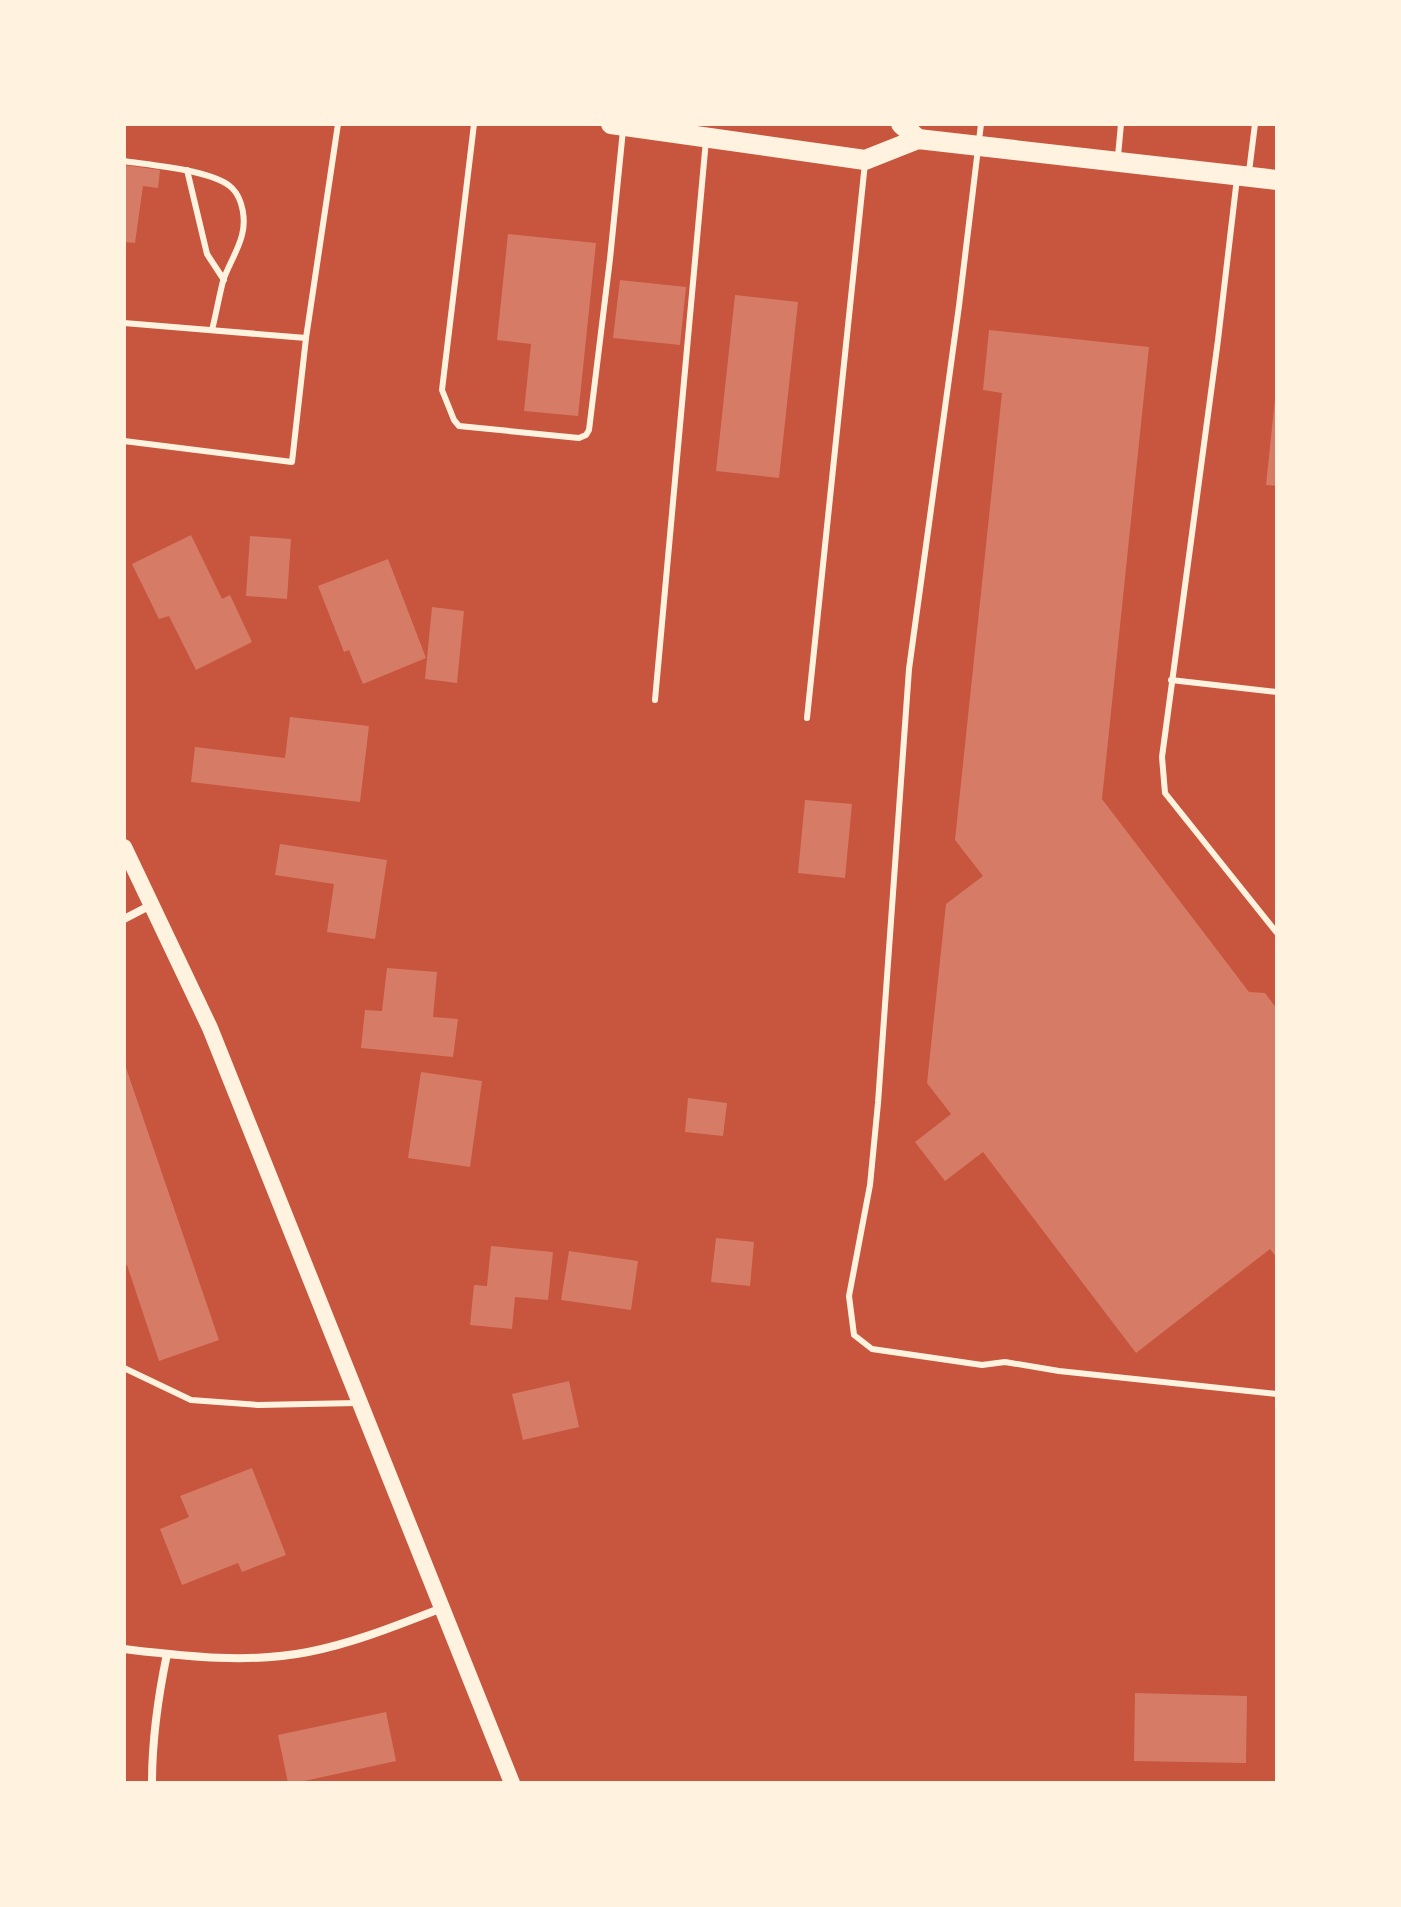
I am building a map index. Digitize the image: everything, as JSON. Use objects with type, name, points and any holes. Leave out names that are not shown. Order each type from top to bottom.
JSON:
[{"type":"main road","points":[[901,124],[918,139]]},
{"type":"main road","points":[[617,125],[865,160],[918,139],[1277,180]]},
{"type":"main road","points":[[124,847],[210,1028],[512,1783]]},
{"type":"street","points":[[124,919],[151,905]]},
{"type":"street","points":[[124,1649],[245,1658],[307,1652],[372,1635],[442,1607]]},
{"type":"street","points":[[152,1783],[158,1698],[167,1654]]},
{"type":"lane","points":[[124,441],[292,462],[306,338],[338,124]]},
{"type":"lane","points":[[474,124],[442,390],[459,426],[579,438],[589,430],[610,259],[617,125]]},
{"type":"lane","points":[[981,124],[909,669],[878,1103],[870,1185],[849,1296],[854,1335],[872,1349],[982,1365],[1005,1362],[1059,1371],[1277,1394]]},
{"type":"lane","points":[[1117,161],[1121,124]]},
{"type":"lane","points":[[1255,124],[1243,175],[1216,355],[1162,757],[1165,793],[1277,933]]},
{"type":"lane","points":[[655,700],[707,137]]},
{"type":"lane","points":[[807,718],[865,160]]},
{"type":"lane","points":[[124,161],[187,170],[221,180],[233,188],[241,201],[243,233],[224,280],[212,330]]},
{"type":"lane","points":[[187,170],[207,254],[224,280]]},
{"type":"lane","points":[[124,323],[306,338]]},
{"type":"lane","points":[[1171,680],[1277,692]]},
{"type":"lane","points":[[124,1368],[191,1400],[258,1405],[361,1403]]},
{"type":"building","points":[[124,165],[160,170],[158,188],[143,186],[135,243],[124,242]]},
{"type":"building","points":[[508,234],[596,243],[578,416],[524,411],[531,344],[497,340]]},
{"type":"building","points":[[620,280],[686,287],[680,345],[613,338]]},
{"type":"building","points":[[735,295],[798,302],[779,478],[716,471]]},
{"type":"building","points":[[989,330],[1149,347],[1102,799],[1249,992],[1265,993],[1277,1009],[1277,1258],[1270,1249],[1136,1353],[983,1152],[945,1181],[915,1142],[951,1114],[927,1083],[946,904],[983,876],[955,840],[1002,393],[983,390]]},
{"type":"building","points":[[1277,399],[1277,486],[1266,485]]},
{"type":"building","points":[[191,535],[222,599],[230,595],[252,642],[196,670],[169,616],[159,619],[132,564]]},
{"type":"building","points":[[250,536],[291,539],[287,599],[246,596]]},
{"type":"building","points":[[388,559],[426,658],[363,684],[349,650],[344,652],[318,586]]},
{"type":"building","points":[[432,607],[464,611],[457,683],[425,679]]},
{"type":"building","points":[[290,717],[369,726],[360,802],[191,782],[195,747],[285,758]]},
{"type":"building","points":[[805,800],[852,804],[845,878],[798,873]]},
{"type":"building","points":[[280,844],[387,860],[375,939],[327,932],[334,884],[275,875]]},
{"type":"building","points":[[387,968],[437,972],[433,1017],[458,1019],[453,1057],[361,1048],[365,1010],[382,1011]]},
{"type":"building","points":[[124,1062],[219,1340],[159,1361],[127,1265],[124,1265]]},
{"type":"building","points":[[421,1072],[482,1081],[470,1167],[408,1158]]},
{"type":"building","points":[[688,1098],[727,1103],[723,1136],[685,1132]]},
{"type":"building","points":[[716,1238],[754,1242],[750,1286],[711,1282]]},
{"type":"building","points":[[491,1246],[553,1252],[548,1300],[515,1297],[512,1329],[470,1325],[474,1285],[487,1286]]},
{"type":"building","points":[[569,1251],[638,1261],[631,1310],[561,1300]]},
{"type":"building","points":[[569,1381],[579,1427],[523,1440],[512,1394]]},
{"type":"building","points":[[252,1468],[286,1555],[242,1572],[238,1563],[182,1585],[160,1529],[189,1517],[180,1496]]},
{"type":"building","points":[[1135,1693],[1247,1696],[1246,1763],[1134,1761]]},
{"type":"building","points":[[386,1712],[396,1761],[288,1783],[278,1735]]}]
